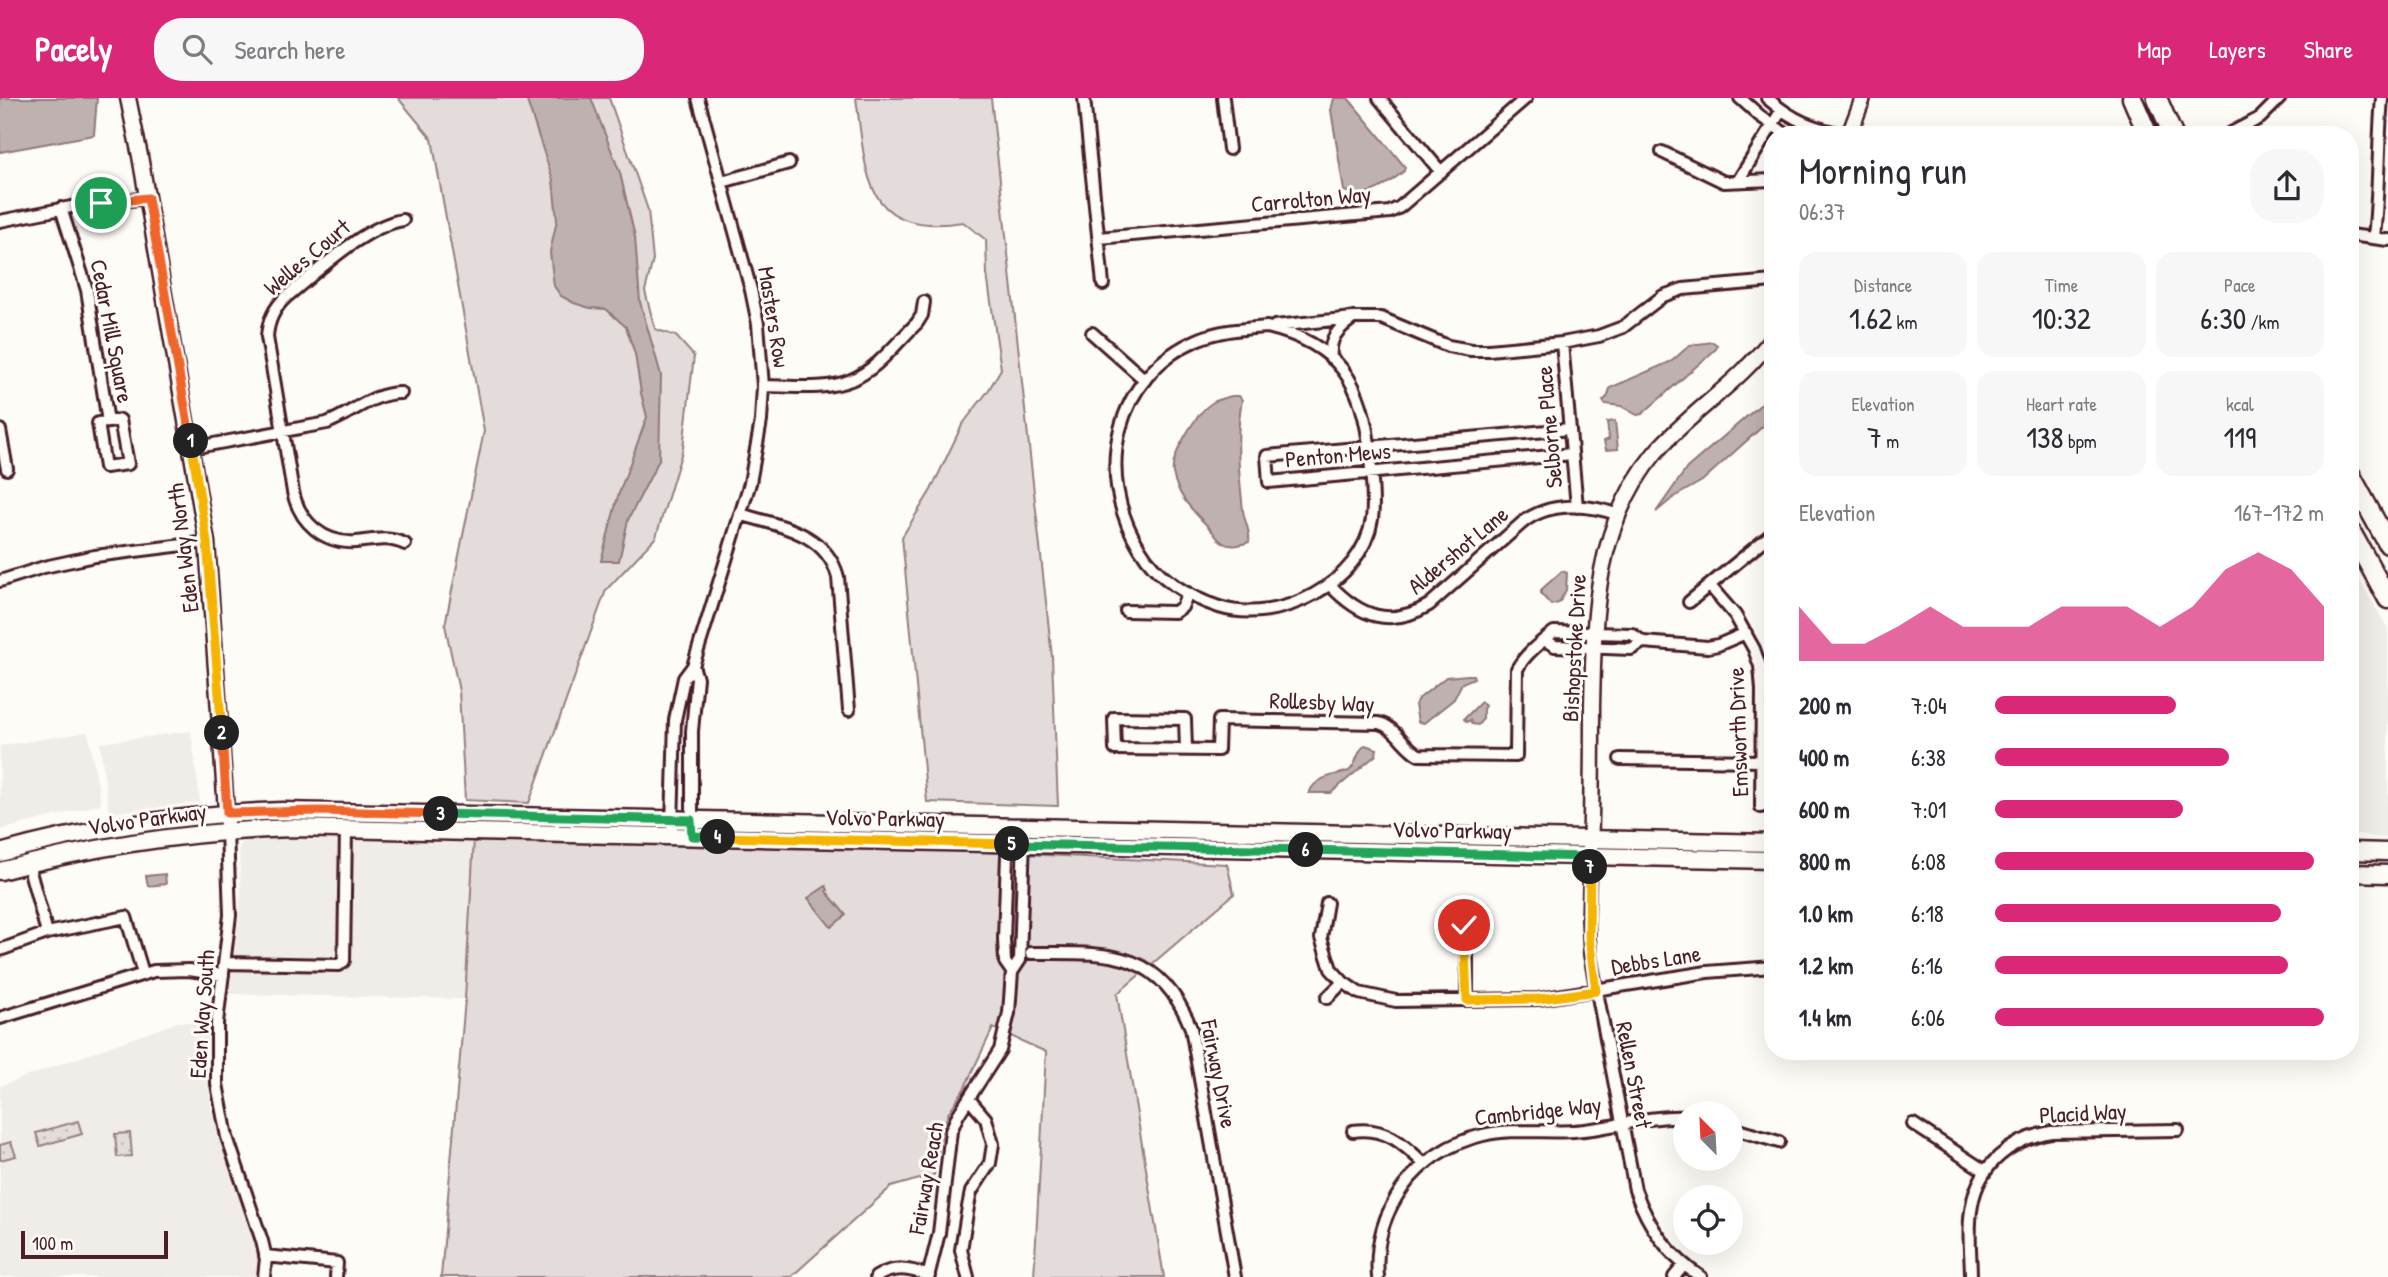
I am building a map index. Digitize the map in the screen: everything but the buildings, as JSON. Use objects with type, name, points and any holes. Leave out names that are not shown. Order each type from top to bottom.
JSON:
[{"type":"main road","points":[[2132,98],[2144,126]]},
{"type":"main road","points":[[2157,98],[2170,126]]},
{"type":"main road","points":[[2359,491],[2388,544]]},
{"type":"main road","points":[[2359,546],[2388,599]]},
{"type":"main road","name":"Volvo Parkway","points":[[0,853],[90,831],[227,813],[319,811],[692,828],[1016,836],[1590,857],[1764,860]]},
{"type":"main road","name":"Volvo Parkway","points":[[0,871],[111,845],[227,831],[672,827]]},
{"type":"main road","name":"Volvo Parkway","points":[[1016,836],[1591,839],[1764,843]]},
{"type":"main road","points":[[2359,851],[2388,852]]},
{"type":"main road","points":[[2359,873],[2388,874]]},
{"type":"street","name":"Eden Way North","points":[[128,98],[148,198],[207,542],[227,831]]},
{"type":"street","name":"Masters Row","points":[[672,827],[676,720],[684,678],[693,666],[757,453],[763,386],[758,324],[698,98]]},
{"type":"street","points":[[1084,98],[1103,284]]},
{"type":"street","points":[[1223,98],[1229,149]]},
{"type":"street","points":[[1380,98],[1441,172]]},
{"type":"street","points":[[1504,98],[1513,109]]},
{"type":"street","name":"Carrolton Way","points":[[1099,238],[1390,212],[1400,207],[1526,98]]},
{"type":"street","points":[[1740,98],[1772,125],[1781,111]]},
{"type":"street","points":[[1767,98],[1781,111],[1810,126]]},
{"type":"street","points":[[1852,126],[1863,98]]},
{"type":"street","points":[[2244,126],[2267,113],[2280,98]]},
{"type":"street","points":[[2374,237],[2379,182],[2377,148],[2382,98]]},
{"type":"street","points":[[1738,181],[1764,138]]},
{"type":"street","points":[[1662,152],[1724,182],[1764,180]]},
{"type":"street","points":[[722,182],[789,163]]},
{"type":"street","points":[[0,221],[61,208],[148,198]]},
{"type":"street","name":"Cedar Mill Square","points":[[61,208],[87,290],[108,422]]},
{"type":"street","name":"Welles Court","points":[[403,220],[379,227],[365,235],[279,303],[269,323],[267,337],[295,502],[307,522],[323,536],[345,542],[388,538],[405,544]]},
{"type":"street","points":[[2359,236],[2388,240]]},
{"type":"street","points":[[1267,327],[1295,333],[1319,347],[1359,394],[1366,419],[1373,505],[1369,528],[1354,559],[1330,585],[1303,601],[1258,611],[1224,609],[1197,599],[1168,581],[1145,558],[1126,525],[1116,493],[1115,456],[1119,430],[1131,401],[1145,380],[1171,356],[1197,340],[1227,331],[1353,318],[1371,317],[1391,321],[1448,346],[1472,351],[1562,343],[1623,327],[1662,296],[1673,292],[1764,282]]},
{"type":"street","points":[[763,386],[826,386],[849,382],[859,377],[917,323],[922,315],[924,302]]},
{"type":"street","points":[[1331,358],[1333,337],[1338,329],[1353,318]]},
{"type":"street","points":[[1092,333],[1145,380]]},
{"type":"street","name":"Selborne Place","points":[[1562,343],[1577,507]]},
{"type":"street","name":"Bishopstoke Drive","points":[[1590,857],[1594,640],[1600,575],[1612,530],[1654,455],[1686,420],[1737,376],[1764,347]]},
{"type":"street","points":[[192,448],[327,423],[371,398],[401,393]]},
{"type":"street","name":"Cedar Mill Square","points":[[120,420],[128,464],[106,467],[98,423],[108,422],[120,420]]},
{"type":"street","name":"Penton Mews","points":[[1570,429],[1266,456],[1269,482],[1572,454]]},
{"type":"street","points":[[0,430],[7,469]]},
{"type":"street","name":"Aldershot Lane","points":[[1330,585],[1349,603],[1368,614],[1401,617],[1416,613],[1429,605],[1531,516],[1546,510],[1577,507],[1602,509],[1619,515]]},
{"type":"street","points":[[740,514],[804,535],[820,545],[831,559],[838,577],[849,710]]},
{"type":"street","points":[[1689,602],[1764,541]]},
{"type":"street","points":[[0,581],[44,567],[95,556],[207,542]]},
{"type":"street","name":"Emsworth Drive","points":[[1710,586],[1735,615],[1760,666],[1761,807]]},
{"type":"street","points":[[1126,611],[1175,612],[1182,607],[1188,593]]},
{"type":"street","name":"Rollesby Way","points":[[1186,749],[1185,719],[1114,718],[1115,749],[1218,750],[1219,720],[1245,720],[1379,723],[1390,726],[1419,755],[1516,756],[1517,669],[1522,659],[1554,632],[1594,640],[1632,634],[1643,642],[1708,647],[1746,633]]},
{"type":"street","name":"Masters Row","points":[[692,828],[692,731],[697,678],[693,666]]},
{"type":"street","points":[[1620,759],[1762,761]]},
{"type":"street","points":[[225,963],[339,965],[344,961],[346,829]]},
{"type":"street","name":"Eden Way South","points":[[227,831],[230,915],[215,1049],[218,1097],[227,1137],[265,1256],[264,1277]]},
{"type":"street","name":"Fairway Reach","points":[[929,1276],[939,1233],[951,1131],[958,1115],[1000,1050],[1010,1006],[1012,972],[1006,962],[1004,939],[1016,836]]},
{"type":"street","name":"Rellen Street","points":[[1590,857],[1589,937],[1596,991],[1632,1178],[1641,1207],[1660,1240],[1684,1265],[1701,1277]]},
{"type":"street","points":[[28,864],[47,933]]},
{"type":"street","points":[[1327,903],[1321,938],[1331,969],[1343,982],[1327,998]]},
{"type":"street","points":[[1461,913],[1466,949],[1467,1000]]},
{"type":"street","points":[[0,950],[47,933],[126,917],[143,973]]},
{"type":"street","name":"Fairway Drive","points":[[1031,953],[1093,953],[1125,958],[1160,979],[1180,1003],[1191,1028],[1235,1277]]},
{"type":"street","name":"Debbs Lane","points":[[1343,982],[1360,993],[1396,1001],[1539,999],[1697,974],[1764,969]]},
{"type":"street","points":[[0,1017],[143,973],[189,970],[223,975]]},
{"type":"street","points":[[968,1277],[961,1251],[968,1207],[971,1192],[989,1163],[993,1144],[986,1119],[969,1099]]},
{"type":"street","name":"Cambridge Way","points":[[1378,1277],[1377,1254],[1386,1216],[1403,1186],[1424,1164],[1449,1147],[1502,1132],[1574,1131],[1673,1116]]},
{"type":"street","points":[[1913,1124],[1985,1171]]},
{"type":"street","points":[[1353,1131],[1369,1129],[1391,1136],[1424,1164]]},
{"type":"street","name":"Placid Way","points":[[1971,1277],[1972,1206],[1975,1193],[1985,1171],[2010,1147],[2037,1134],[2178,1130]]},
{"type":"street","points":[[1743,1132],[1779,1142]]},
{"type":"street","points":[[265,1256],[337,1263],[336,1277]]},
{"type":"street","points":[[1674,1277],[1684,1265]]},
{"type":"street","points":[[876,1277],[887,1270],[898,1268],[929,1276]]},
{"type":"shaded area","points":[[0,98],[97,98],[94,135],[0,152]]},
{"type":"shaded area","points":[[398,98],[609,98],[648,210],[653,260],[645,291],[655,329],[676,336],[694,356],[683,448],[656,537],[606,590],[529,803],[465,800],[459,691],[445,625],[484,431],[432,139]]},
{"type":"shaded area","points":[[526,98],[591,98],[620,173],[635,237],[640,302],[661,375],[659,460],[628,520],[619,561],[601,561],[618,496],[647,417],[635,354],[626,327],[606,309],[574,303],[561,296],[554,286],[550,252],[557,220],[553,180]]},
{"type":"shaded area","points":[[856,98],[991,98],[1052,657],[1058,806],[927,802],[902,537],[931,490],[962,425],[1001,369],[987,275],[986,240],[963,222],[930,224],[905,220],[888,209],[876,194],[868,175]]},
{"type":"shaded area","points":[[1334,98],[1348,98],[1405,167],[1404,171],[1384,186],[1361,194],[1344,191],[1331,110]]},
{"type":"shaded area","points":[[1713,342],[1717,345],[1716,349],[1642,414],[1637,415],[1621,406],[1605,404],[1603,401],[1610,388],[1672,361],[1690,345]]},
{"type":"shaded area","points":[[1239,396],[1242,400],[1238,441],[1239,469],[1249,538],[1249,542],[1239,545],[1226,544],[1219,540],[1188,505],[1173,473],[1180,446],[1199,415],[1214,402]]},
{"type":"shaded area","points":[[1764,402],[1764,425],[1702,481],[1674,497],[1656,512],[1687,468]]},
{"type":"shaded area","points":[[1615,421],[1618,449],[1606,450],[1604,441],[1609,439],[1607,422]]},
{"type":"shaded area","points":[[1562,571],[1567,573],[1566,590],[1559,603],[1551,605],[1541,594],[1541,590]]},
{"type":"shaded area","points":[[2359,579],[2388,629],[2388,838],[2359,834]]},
{"type":"shaded area","points":[[1473,675],[1474,678],[1462,683],[1454,699],[1424,723],[1418,722],[1415,705],[1417,700],[1446,677]]},
{"type":"shaded area","points":[[1481,702],[1485,706],[1483,719],[1478,725],[1472,724],[1470,720],[1467,722],[1464,719]]},
{"type":"shaded area","points":[[191,731],[200,802],[109,813],[100,743]]},
{"type":"shaded area","points":[[88,732],[101,804],[0,830],[0,746]]},
{"type":"shaded area","points":[[1365,745],[1377,749],[1376,755],[1331,793],[1309,793],[1321,780],[1349,771]]},
{"type":"shaded area","points":[[254,836],[474,838],[465,999],[229,994],[241,895],[239,848],[243,842]]},
{"type":"shaded area","points":[[474,838],[983,852],[1227,864],[1234,894],[1117,994],[1164,1277],[1034,1277],[1046,1052],[993,1028],[964,1089],[949,1112],[942,1131],[934,1175],[891,1187],[791,1277],[441,1277],[465,999]]},
{"type":"shaded area","points":[[165,874],[166,884],[148,886],[146,876]]},
{"type":"shaded area","points":[[826,886],[826,891],[846,915],[831,927],[808,898]]},
{"type":"shaded area","points":[[178,1022],[208,1024],[206,1051],[211,1109],[258,1255],[257,1277],[0,1277],[0,1086]]},
{"type":"shaded area","points":[[78,1121],[82,1134],[40,1146],[36,1133]]},
{"type":"shaded area","points":[[130,1133],[132,1156],[117,1157],[115,1134]]},
{"type":"shaded area","points":[[11,1142],[16,1156],[0,1160],[0,1145]]},
{"type":"route","points":[[101,203],[148,198],[204,518],[214,617],[227,813],[319,811],[691,820],[692,836],[1590,857],[1588,920],[1596,991],[1539,999],[1467,1000],[1464,925]]}]
